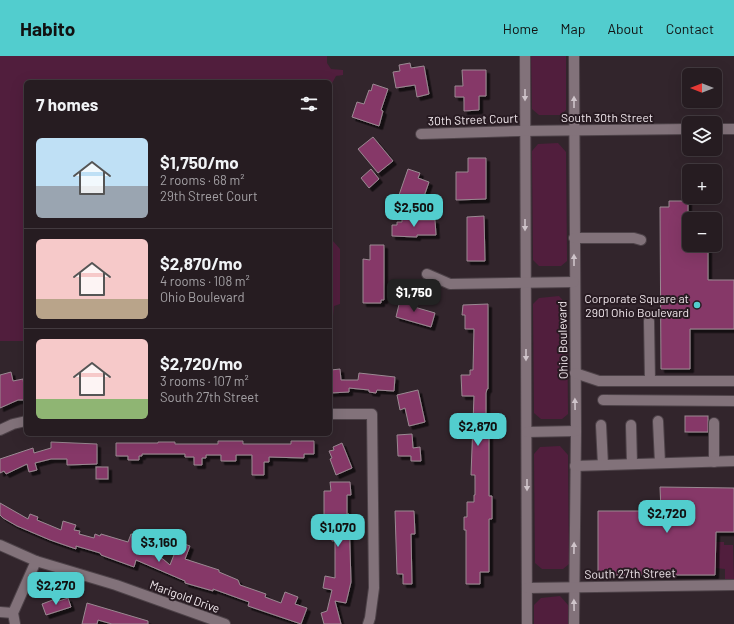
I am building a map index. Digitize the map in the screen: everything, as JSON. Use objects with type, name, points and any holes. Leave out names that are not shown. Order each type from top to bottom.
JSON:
[{"type":"street","points":[[525,56],[527,624]]},
{"type":"street","name":"Ohio Boulevard","points":[[574,56],[574,282],[576,431],[574,624]]},
{"type":"street","name":"South 30th Street","points":[[525,131],[682,129]]},
{"type":"street","points":[[722,129],[734,129]]},
{"type":"street","name":"30th Street Court","points":[[421,134],[525,131]]},
{"type":"street","points":[[574,238],[630,238],[640,240]]},
{"type":"street","points":[[427,274],[450,284],[574,282]]},
{"type":"street","points":[[649,321],[650,381]]},
{"type":"street","points":[[575,373],[599,381],[734,381]]},
{"type":"street","points":[[603,400],[734,401]]},
{"type":"street","points":[[332,414],[372,414],[374,588],[368,624]]},
{"type":"street","points":[[658,420],[660,463]]},
{"type":"street","points":[[0,430],[13,424],[24,421]]},
{"type":"street","points":[[714,424],[714,462]]},
{"type":"street","points":[[601,425],[603,465]]},
{"type":"street","points":[[631,425],[632,464]]},
{"type":"street","points":[[527,432],[576,431]]},
{"type":"street","points":[[575,466],[734,461]]},
{"type":"street","name":"Marigold Drive","points":[[0,545],[36,560],[123,588],[225,624]]},
{"type":"street","points":[[15,624],[13,613],[36,560]]},
{"type":"street","name":"South 27th Street","points":[[527,588],[734,585]]},
{"type":"street","points":[[0,612],[13,613]]},
{"type":"shaded area","points":[[0,56],[327,56],[327,63],[331,69],[343,70],[343,75],[336,76],[332,83],[332,80],[24,80],[24,341],[0,341]]},
{"type":"shaded area","points":[[531,56],[566,56],[566,110],[560,115],[539,115],[532,109]]},
{"type":"shaded area","points":[[558,143],[566,152],[567,261],[561,266],[539,266],[533,260],[532,151],[538,144]]},
{"type":"shaded area","points":[[332,240],[340,249],[340,304],[334,306],[332,326]]},
{"type":"shaded area","points":[[559,296],[567,305],[568,414],[562,419],[541,419],[534,413],[533,304],[539,298]]},
{"type":"shaded area","points":[[560,446],[568,455],[569,564],[563,569],[542,569],[535,563],[534,454],[540,447]]},
{"type":"shaded area","points":[[715,542],[724,542],[724,545],[733,545],[734,579],[725,579],[725,569],[715,568]]},
{"type":"shaded area","points":[[560,596],[569,606],[569,624],[534,624],[534,605],[541,598]]},
{"type":"building","points":[[410,63],[411,68],[424,66],[429,94],[417,97],[415,85],[396,88],[393,72],[400,71],[399,65]]},
{"type":"building","points":[[462,70],[486,70],[486,96],[479,96],[479,110],[464,111],[464,97],[455,97],[455,86],[463,86]]},
{"type":"building","points":[[373,84],[388,89],[381,110],[383,111],[379,126],[352,117],[357,102],[364,104]]},
{"type":"building","points":[[373,137],[393,161],[378,173],[358,149]]},
{"type":"building","points":[[468,158],[486,158],[486,199],[456,200],[456,172],[468,172]]},
{"type":"building","points":[[371,169],[379,179],[369,188],[361,178]]},
{"type":"building","points":[[408,169],[420,173],[418,178],[429,182],[422,202],[399,195]]},
{"type":"building","name":"Corporate Square at 2901 Ohio Boulevard","points":[[669,201],[682,201],[682,204],[688,204],[688,212],[682,212],[682,252],[708,252],[708,280],[734,280],[734,329],[690,329],[690,369],[661,369],[660,207],[669,207]]},
{"type":"building","points":[[484,216],[485,261],[467,261],[467,217]]},
{"type":"building","points":[[402,217],[413,217],[413,220],[435,220],[436,235],[417,235],[417,237],[392,236],[392,225],[397,225],[397,222],[402,222]]},
{"type":"building","points":[[370,245],[384,245],[384,300],[381,300],[381,303],[363,303],[363,259],[370,260]]},
{"type":"building","points":[[401,296],[412,299],[411,306],[435,313],[431,327],[396,317]]},
{"type":"building","points":[[488,304],[488,389],[486,393],[486,420],[489,420],[489,496],[492,496],[492,519],[489,519],[489,572],[480,572],[480,584],[466,584],[466,530],[464,530],[464,517],[467,517],[467,502],[474,502],[475,495],[475,475],[471,475],[474,396],[462,396],[461,375],[470,375],[470,370],[473,370],[474,329],[465,329],[465,315],[462,315],[463,305]]},
{"type":"building","points":[[340,369],[341,380],[358,380],[359,373],[395,377],[394,391],[377,390],[376,393],[369,392],[369,390],[349,388],[349,392],[332,393],[332,370]]},
{"type":"building","points":[[11,372],[13,381],[23,379],[24,400],[18,400],[0,408],[0,375]]},
{"type":"building","points":[[418,390],[425,422],[409,426],[405,408],[400,410],[397,395]]},
{"type":"building","points":[[685,416],[708,416],[708,432],[685,432]]},
{"type":"building","points":[[412,434],[413,448],[420,447],[421,461],[411,461],[411,456],[398,456],[397,435]]},
{"type":"building","points":[[218,441],[243,441],[243,444],[291,444],[291,441],[314,441],[314,454],[304,454],[304,458],[269,457],[269,462],[264,462],[264,475],[252,475],[252,455],[236,455],[236,461],[221,461],[221,455],[206,455],[206,458],[202,458],[202,465],[194,465],[194,457],[185,457],[185,454],[142,454],[142,456],[139,456],[139,460],[128,460],[128,456],[116,456],[116,443],[175,442],[175,444],[218,444]]},
{"type":"building","points":[[51,442],[97,444],[97,464],[67,465],[67,459],[51,459],[35,463],[37,470],[29,472],[27,464],[6,474],[4,471],[0,473],[0,459],[33,448],[34,453],[51,448]]},
{"type":"building","points":[[342,443],[352,468],[336,475],[330,459],[332,458],[329,451],[334,450],[333,447]]},
{"type":"building","points":[[96,467],[108,467],[108,479],[96,479]]},
{"type":"building","points":[[330,482],[350,482],[351,495],[347,495],[347,514],[349,514],[351,582],[346,603],[335,601],[341,624],[324,624],[321,613],[327,611],[332,590],[323,588],[325,576],[335,578],[335,541],[332,541],[331,527],[324,527],[324,491],[331,491]]},
{"type":"building","points":[[660,487],[734,488],[734,532],[716,532],[715,575],[598,575],[598,511],[661,511]]},
{"type":"building","points":[[0,503],[28,519],[30,514],[38,517],[37,520],[61,530],[63,521],[76,525],[74,530],[80,531],[79,534],[94,538],[95,534],[100,536],[101,534],[128,542],[131,534],[148,540],[147,544],[153,546],[150,554],[163,559],[170,565],[179,542],[190,546],[185,559],[219,570],[219,572],[238,580],[240,585],[266,594],[265,597],[281,603],[285,592],[298,597],[295,604],[307,608],[301,624],[248,606],[249,602],[213,589],[213,591],[185,583],[185,581],[136,560],[134,567],[101,555],[100,553],[76,546],[76,549],[17,526],[3,518],[0,515]]},
{"type":"building","points":[[395,511],[414,511],[415,534],[411,534],[412,584],[403,584],[403,574],[397,574]]},
{"type":"building","points":[[58,598],[59,601],[68,598],[71,607],[46,615],[42,604]]},
{"type":"building","points":[[87,603],[148,621],[148,624],[112,624],[98,620],[97,624],[82,624]]},
{"type":"place","name":"Corporate Square at 2901 Ohio Boulevard","points":[[697,305]]}]
